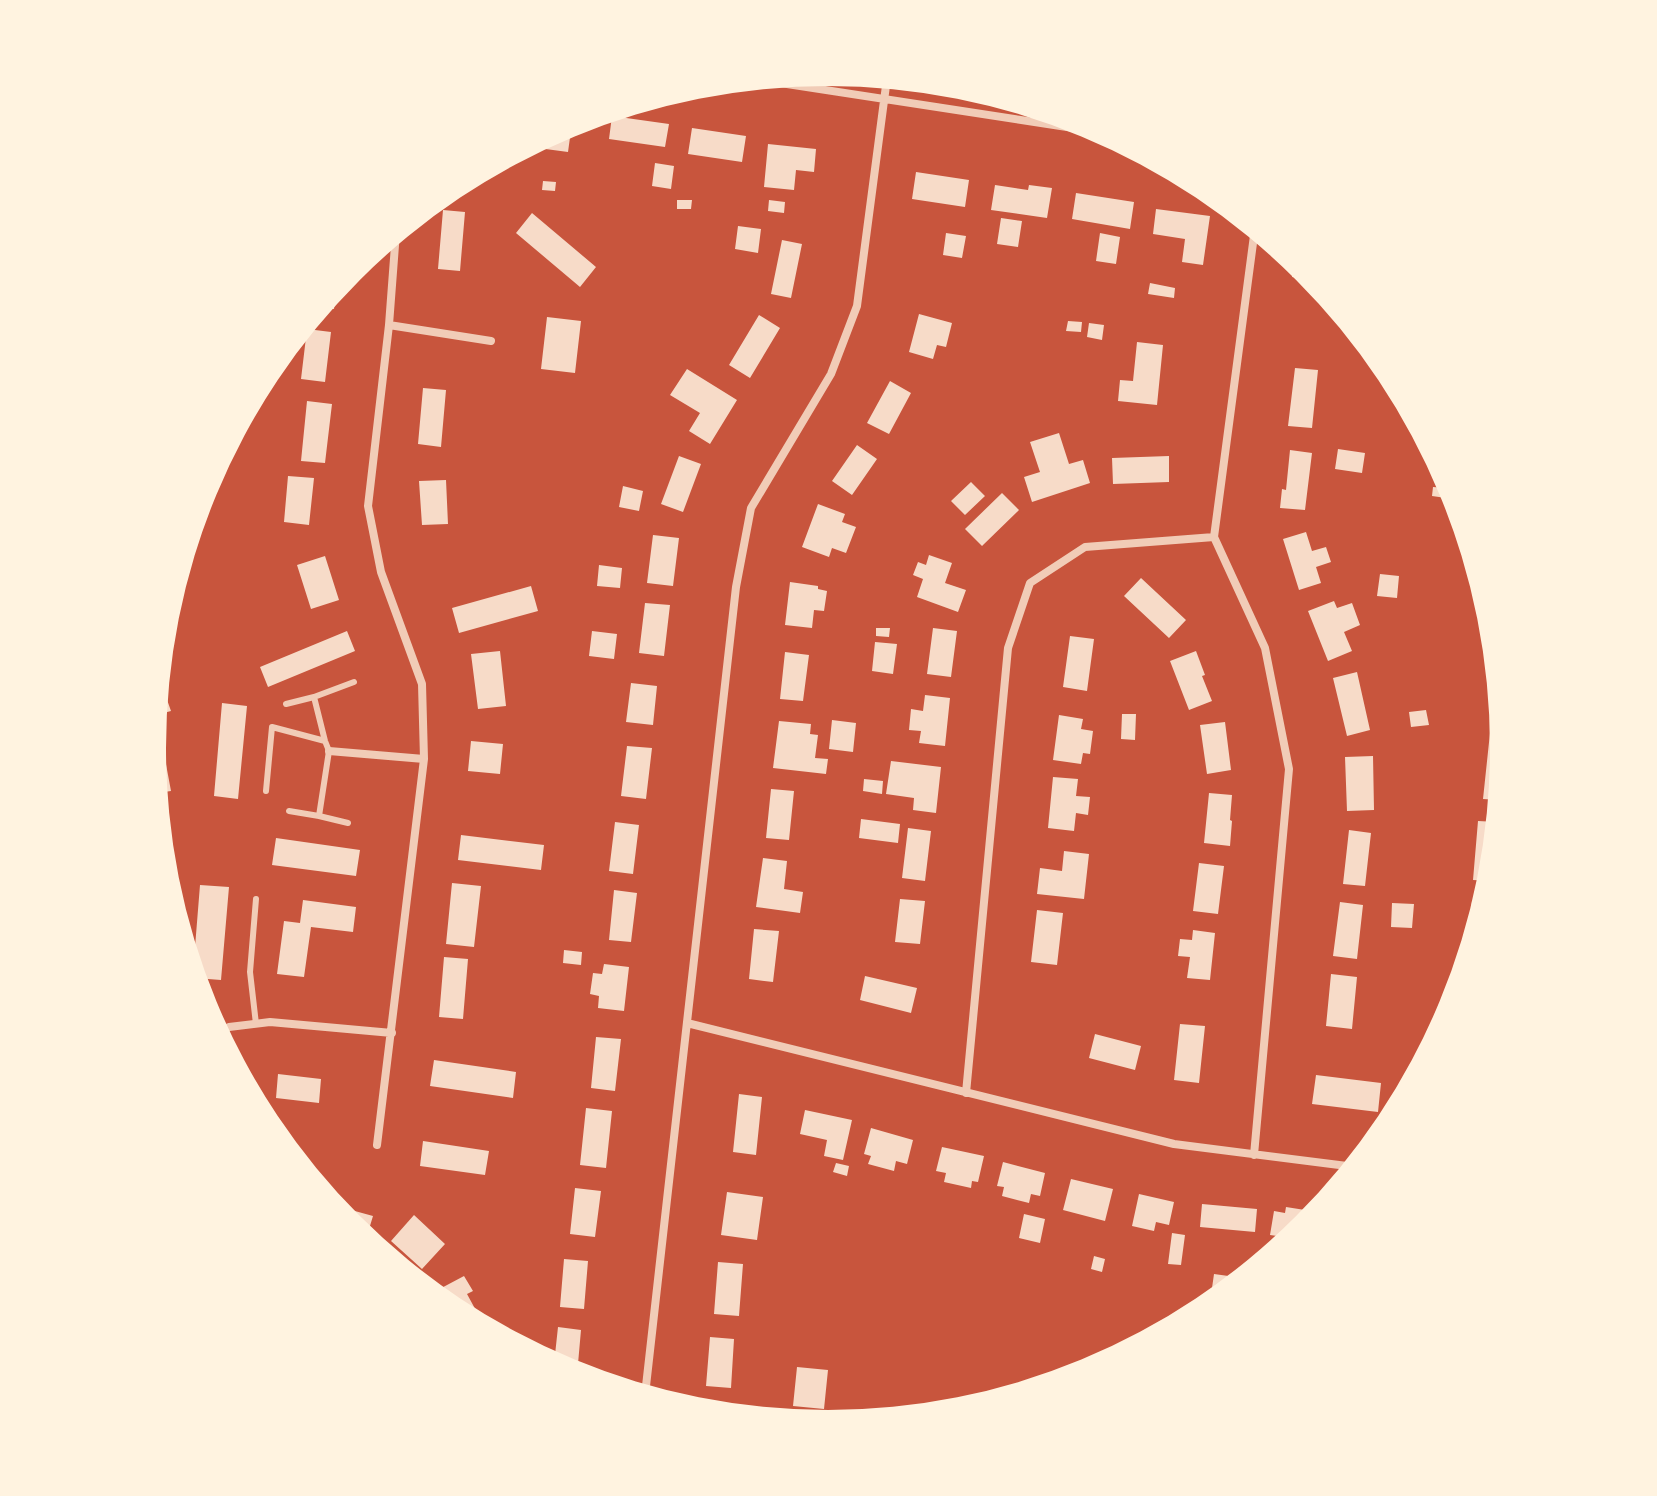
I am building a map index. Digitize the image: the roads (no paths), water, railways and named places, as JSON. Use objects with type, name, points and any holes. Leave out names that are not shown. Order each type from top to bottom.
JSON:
[{"type":"street","points":[[803,87],[1051,125]]},
{"type":"street","points":[[646,1384],[736,587],[751,508],[831,374],[857,306],[885,89]]},
{"type":"street","points":[[1253,240],[1214,537],[1265,648],[1289,769],[1254,1155]]},
{"type":"street","points":[[377,1145],[424,759],[422,684],[381,572],[368,506],[395,248]]},
{"type":"street","points":[[389,325],[491,341]]},
{"type":"street","points":[[966,1093],[1008,648],[1030,583],[1085,547],[1214,537]]},
{"type":"street","points":[[329,751],[424,759]]},
{"type":"street","points":[[229,1027],[270,1022],[392,1033]]},
{"type":"street","points":[[687,1023],[1174,1144],[1342,1165]]},
{"type":"lane","points":[[286,704],[354,682]]},
{"type":"lane","points":[[314,697],[329,751],[319,816]]},
{"type":"lane","points":[[266,791],[272,727],[325,741]]},
{"type":"lane","points":[[289,811],[348,823]]},
{"type":"lane","points":[[256,899],[250,972],[256,1024]]}]
